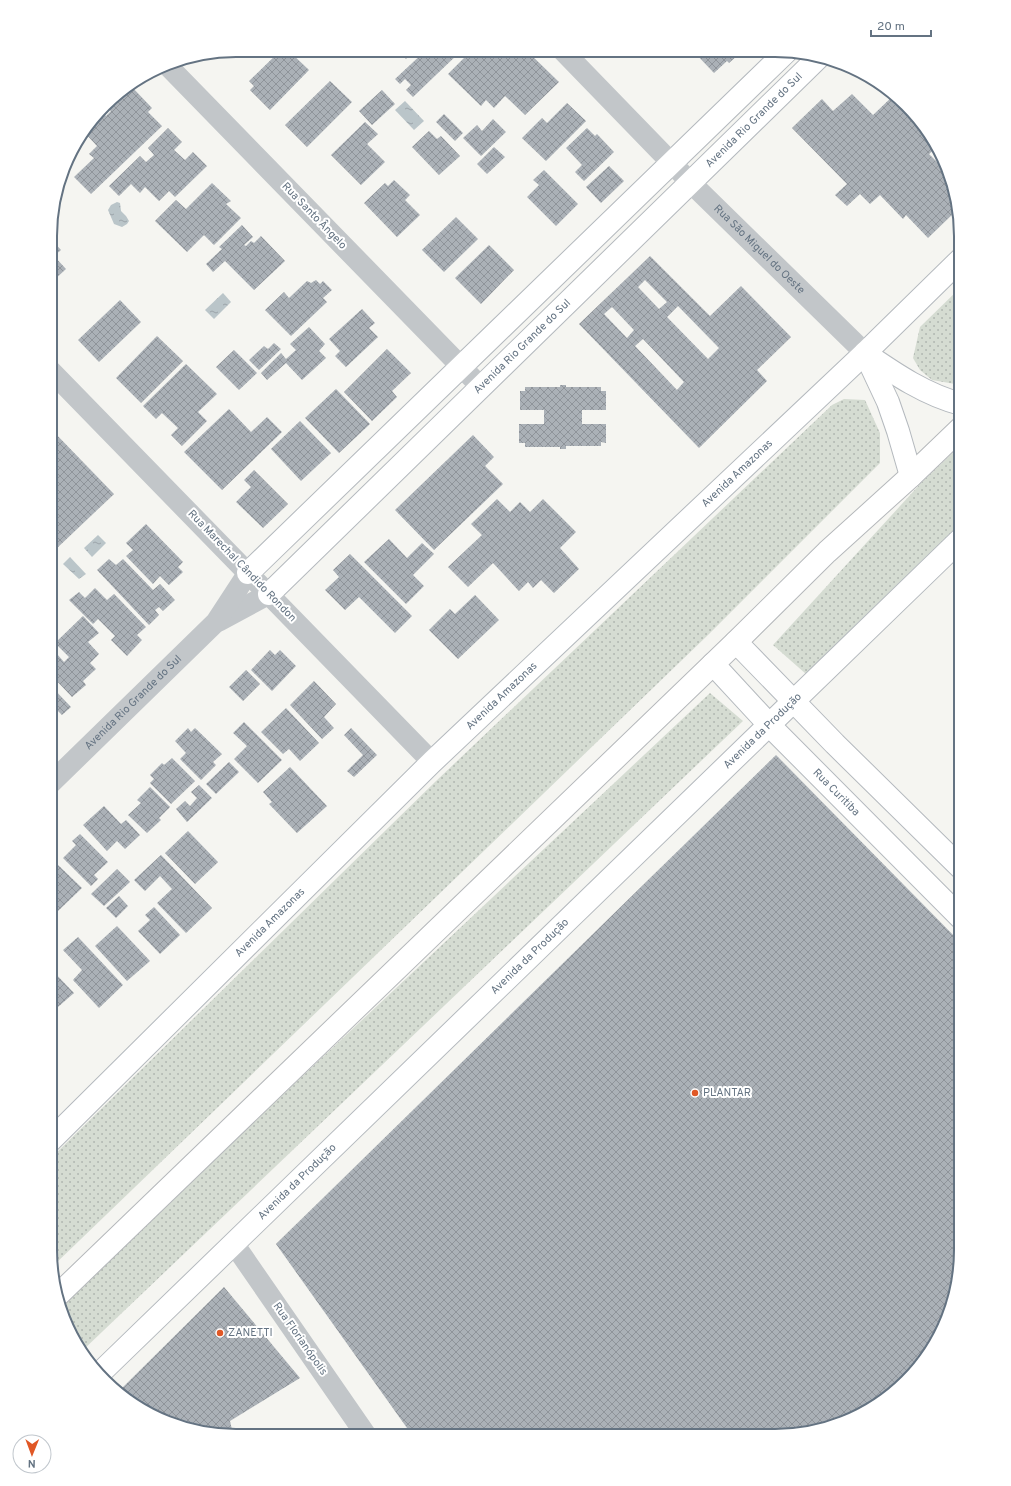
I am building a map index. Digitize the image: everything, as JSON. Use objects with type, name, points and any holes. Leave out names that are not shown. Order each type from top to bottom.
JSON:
[{"type":"main road","name":"Avenida Rio Grande do Sul","points":[[248,573],[781,57]]},
{"type":"main road","name":"Avenida Rio Grande do Sul","points":[[269,594],[815,61]]},
{"type":"main road","name":"Avenida Amazonas","points":[[57,1134],[432,762],[865,353],[954,265]]},
{"type":"main road","points":[[865,353],[888,370],[925,390],[954,402]]},
{"type":"main road","name":"Rua São Miguel do Oeste","points":[[865,353],[888,402],[911,476]]},
{"type":"main road","points":[[62,1291],[736,642],[827,552],[954,435]]},
{"type":"main road","name":"Avenida da Produção","points":[[104,1370],[954,546]]},
{"type":"main road","points":[[736,642],[793,701],[954,861]]},
{"type":"main road","name":"Rua Curitiba","points":[[713,664],[770,725],[954,911]]},
{"type":"street","name":"Rua São Miguel do Oeste","points":[[569,57],[691,183],[865,353]]},
{"type":"street","name":"Rua Santo Ângelo","points":[[172,70],[480,387]]},
{"type":"street","name":"Rua Marechal Cândido Rondon","points":[[57,377],[432,762]]},
{"type":"street","name":"Avenida Rio Grande do Sul","points":[[57,778],[216,622],[248,573]]},
{"type":"street","name":"Avenida Rio Grande do Sul","points":[[216,622],[269,594]]},
{"type":"street","name":"Rua Florianópolis","points":[[234,1244],[362,1429]]},
{"type":"shaded area","points":[[954,294],[954,384],[932,380],[920,370],[913,358],[920,327]]},
{"type":"shaded area","points":[[844,399],[865,400],[880,433],[880,463],[708,635],[57,1262],[57,1152],[435,782],[832,405]]},
{"type":"shaded area","points":[[954,452],[954,533],[806,674],[773,645],[922,482]]},
{"type":"shaded area","points":[[710,693],[743,721],[86,1347],[76,1329],[64,1300]]},
{"type":"water","points":[[405,101],[424,121],[414,130],[395,110]]},
{"type":"water","points":[[117,202],[120,203],[121,211],[129,221],[122,227],[114,224],[108,210],[111,205]]},
{"type":"water","points":[[223,293],[231,302],[214,319],[205,310]]},
{"type":"water","points":[[98,535],[106,543],[92,557],[84,548]]},
{"type":"water","points":[[70,557],[86,574],[79,579],[63,564]]},
{"type":"building","points":[[274,57],[295,57],[309,70],[270,110],[250,90],[254,86],[249,81]]},
{"type":"building","points":[[419,57],[455,57],[413,97],[406,90],[411,85],[405,79],[400,84],[395,79]]},
{"type":"building","points":[[465,57],[533,57],[559,82],[525,115],[505,96],[494,108],[486,100],[481,106],[448,74]]},
{"type":"building","points":[[699,57],[736,57],[729,63],[727,61],[714,73]]},
{"type":"building","points":[[330,81],[352,102],[307,147],[285,125]]},
{"type":"building","points":[[134,89],[152,108],[148,112],[162,126],[91,194],[74,177],[94,158],[89,154],[97,146],[88,136],[102,118],[111,111],[110,110],[118,102]]},
{"type":"building","points":[[382,90],[395,104],[372,125],[359,111]]},
{"type":"building","points":[[852,94],[873,115],[890,99],[917,127],[932,151],[929,154],[938,162],[951,201],[952,215],[928,238],[906,215],[903,219],[880,195],[870,204],[860,194],[847,206],[835,195],[847,184],[792,128],[822,99],[833,111]]},
{"type":"building","points":[[567,103],[586,121],[546,161],[522,138],[542,118],[547,123]]},
{"type":"building","points":[[444,114],[463,133],[455,141],[436,122]]},
{"type":"building","points":[[493,119],[506,132],[481,156],[463,138],[477,125],[482,131]]},
{"type":"building","points":[[365,122],[378,134],[367,144],[385,162],[361,185],[331,155]]},
{"type":"building","points":[[168,128],[182,142],[174,150],[185,160],[193,152],[207,166],[175,197],[169,191],[159,201],[145,187],[140,193],[131,184],[119,196],[109,186],[140,156],[146,162],[154,155],[148,148]]},
{"type":"building","points":[[587,128],[595,136],[597,134],[614,152],[584,181],[575,172],[582,165],[566,148]]},
{"type":"building","points":[[429,131],[437,139],[441,136],[460,156],[439,175],[412,147]]},
{"type":"building","points":[[494,147],[505,157],[487,174],[477,164]]},
{"type":"building","points":[[609,166],[624,181],[601,203],[586,187]]},
{"type":"building","points":[[544,170],[578,204],[556,226],[527,197],[539,185],[533,180]]},
{"type":"building","points":[[394,180],[410,195],[405,200],[420,215],[397,237],[364,203],[385,183],[388,186]]},
{"type":"building","points":[[212,183],[231,201],[226,204],[241,218],[214,245],[204,235],[187,252],[155,221],[176,200],[186,209]]},
{"type":"building","points":[[456,217],[478,239],[444,272],[422,250]]},
{"type":"building","points":[[242,225],[253,237],[244,245],[246,246],[251,241],[254,243],[261,236],[285,261],[254,290],[225,261],[213,272],[206,264],[222,249],[219,247]]},
{"type":"building","points":[[489,245],[514,270],[481,304],[455,278]]},
{"type":"building","points":[[57,246],[61,250],[57,253]]},
{"type":"building","points":[[650,256],[710,316],[741,286],[791,337],[757,370],[767,381],[699,448],[579,324]],"holes":[[[645,280],[667,302],[659,309],[638,287]],[[678,306],[719,348],[708,359],[667,317]],[[612,307],[634,330],[627,338],[604,314]],[[643,339],[684,382],[677,390],[635,346]]]},
{"type":"building","points":[[57,259],[66,269],[57,277]]},
{"type":"building","points":[[316,280],[320,284],[323,281],[332,290],[323,298],[327,302],[291,336],[265,310],[284,292],[289,298],[307,281],[311,283]]},
{"type":"building","points":[[120,300],[141,322],[99,362],[78,340]]},
{"type":"building","points":[[362,309],[375,323],[369,328],[378,337],[346,367],[335,356],[340,351],[329,339]]},
{"type":"building","points":[[309,327],[325,344],[319,351],[326,358],[302,380],[286,363],[267,380],[261,373],[281,353],[286,359],[296,350],[290,344]]},
{"type":"building","points":[[157,336],[183,361],[141,403],[116,378]]},
{"type":"building","points":[[274,343],[281,349],[259,370],[249,360],[264,346],[268,349]]},
{"type":"building","points":[[387,349],[411,373],[392,391],[397,397],[372,421],[344,392]]},
{"type":"building","points":[[234,350],[257,373],[239,390],[216,367]]},
{"type":"building","points":[[186,364],[217,394],[198,412],[207,421],[182,446],[171,435],[178,428],[162,413],[156,419],[143,406]]},
{"type":"building","points":[[560,385],[566,385],[566,387],[601,387],[601,391],[606,391],[606,410],[582,410],[582,424],[606,424],[606,443],[601,442],[601,446],[566,446],[566,449],[560,449],[560,447],[525,447],[525,443],[519,443],[519,424],[544,424],[544,410],[520,410],[520,391],[525,391],[525,387],[560,387]]},
{"type":"building","points":[[336,389],[370,424],[339,453],[305,418]]},
{"type":"building","points":[[229,409],[251,432],[267,417],[282,432],[222,490],[184,452]]},
{"type":"building","points":[[300,421],[331,453],[301,481],[271,449]]},
{"type":"building","points":[[57,435],[114,494],[57,548]]},
{"type":"building","points":[[473,435],[494,457],[485,466],[503,484],[434,550],[395,510]]},
{"type":"building","points":[[254,470],[288,504],[263,528],[236,502],[251,487],[244,480]]},
{"type":"building","points":[[497,499],[510,512],[520,502],[530,512],[543,499],[576,532],[560,548],[579,569],[554,593],[541,580],[533,588],[528,582],[519,591],[493,563],[468,587],[448,567],[482,535],[471,524]]},
{"type":"building","points":[[146,524],[183,562],[178,567],[183,572],[169,585],[160,576],[153,584],[126,556],[133,550],[126,543]]},
{"type":"building","points":[[389,539],[407,558],[422,543],[434,554],[413,575],[424,586],[406,604],[364,562]]},
{"type":"building","points":[[350,554],[412,616],[395,633],[359,597],[345,610],[325,590],[339,577],[333,570]]},
{"type":"building","points":[[109,559],[116,565],[123,559],[153,590],[160,584],[175,600],[163,611],[159,607],[155,610],[159,615],[149,625],[97,570]]},
{"type":"building","points":[[95,588],[107,600],[114,594],[146,627],[137,635],[142,640],[127,656],[111,640],[115,636],[98,619],[93,624],[69,600],[79,592],[85,598]]},
{"type":"building","points":[[475,595],[499,620],[458,659],[429,630],[450,609],[455,614]]},
{"type":"building","points":[[83,616],[99,633],[88,642],[99,654],[90,663],[96,669],[83,681],[86,685],[72,697],[57,681],[57,654],[64,662],[69,657],[57,645],[57,641]]},
{"type":"building","points":[[270,650],[275,655],[280,650],[296,666],[272,691],[251,670]]},
{"type":"building","points":[[246,670],[260,684],[243,701],[229,687]]},
{"type":"building","points":[[314,681],[336,704],[324,717],[334,728],[322,739],[290,705]]},
{"type":"building","points":[[57,692],[71,707],[62,715],[57,710]]},
{"type":"building","points":[[286,708],[319,743],[300,761],[289,749],[283,754],[261,732]]},
{"type":"building","points":[[244,722],[282,760],[258,783],[234,759],[247,746],[233,733]]},
{"type":"building","points":[[188,728],[191,732],[195,728],[222,754],[213,762],[216,765],[201,780],[180,759],[186,753],[175,741]]},
{"type":"building","points":[[351,728],[377,755],[354,777],[347,771],[363,755],[344,735]]},
{"type":"building","name":"PLANTAR","points":[[776,755],[954,936],[954,1261],[951,1285],[935,1329],[917,1359],[884,1392],[864,1405],[843,1415],[810,1426],[786,1429],[408,1429],[276,1244]]},
{"type":"building","points":[[172,758],[195,781],[171,804],[150,783],[154,779],[150,775],[162,763],[164,765]]},
{"type":"building","points":[[229,762],[239,772],[216,794],[206,784]]},
{"type":"building","points":[[290,767],[327,806],[297,833],[269,804],[272,802],[263,792]]},
{"type":"building","points":[[199,785],[212,798],[187,822],[176,809],[185,801],[190,806],[197,798],[191,792]]},
{"type":"building","points":[[150,787],[170,807],[159,818],[161,820],[147,833],[128,815],[141,803],[137,800]]},
{"type":"building","points":[[104,806],[121,824],[126,820],[140,835],[125,849],[117,841],[107,851],[83,825]]},
{"type":"building","points":[[188,831],[218,862],[195,884],[165,853]]},
{"type":"building","points":[[80,834],[108,862],[94,875],[98,879],[91,886],[63,858],[76,845],[72,841]]},
{"type":"building","points":[[161,855],[212,908],[186,933],[157,903],[172,889],[160,876],[145,891],[134,880]]},
{"type":"building","points":[[57,864],[82,888],[57,912]]},
{"type":"building","points":[[117,869],[130,882],[104,906],[91,894]]},
{"type":"building","points":[[119,896],[128,906],[116,918],[106,908]]},
{"type":"building","points":[[154,907],[180,935],[160,954],[138,931],[150,920],[145,915]]},
{"type":"building","points":[[117,926],[150,961],[127,981],[95,946]]},
{"type":"building","points":[[78,937],[123,985],[99,1008],[73,980],[82,970],[63,950]]},
{"type":"building","points":[[57,975],[74,993],[57,1008]]},
{"type":"building","name":"ZANETTI","points":[[224,1287],[300,1378],[230,1421],[232,1429],[201,1426],[168,1415],[147,1405],[122,1388]]},
{"type":"place","name":"PLANTAR","points":[[695,1093]]},
{"type":"place","name":"ZANETTI","points":[[220,1333]]}]
